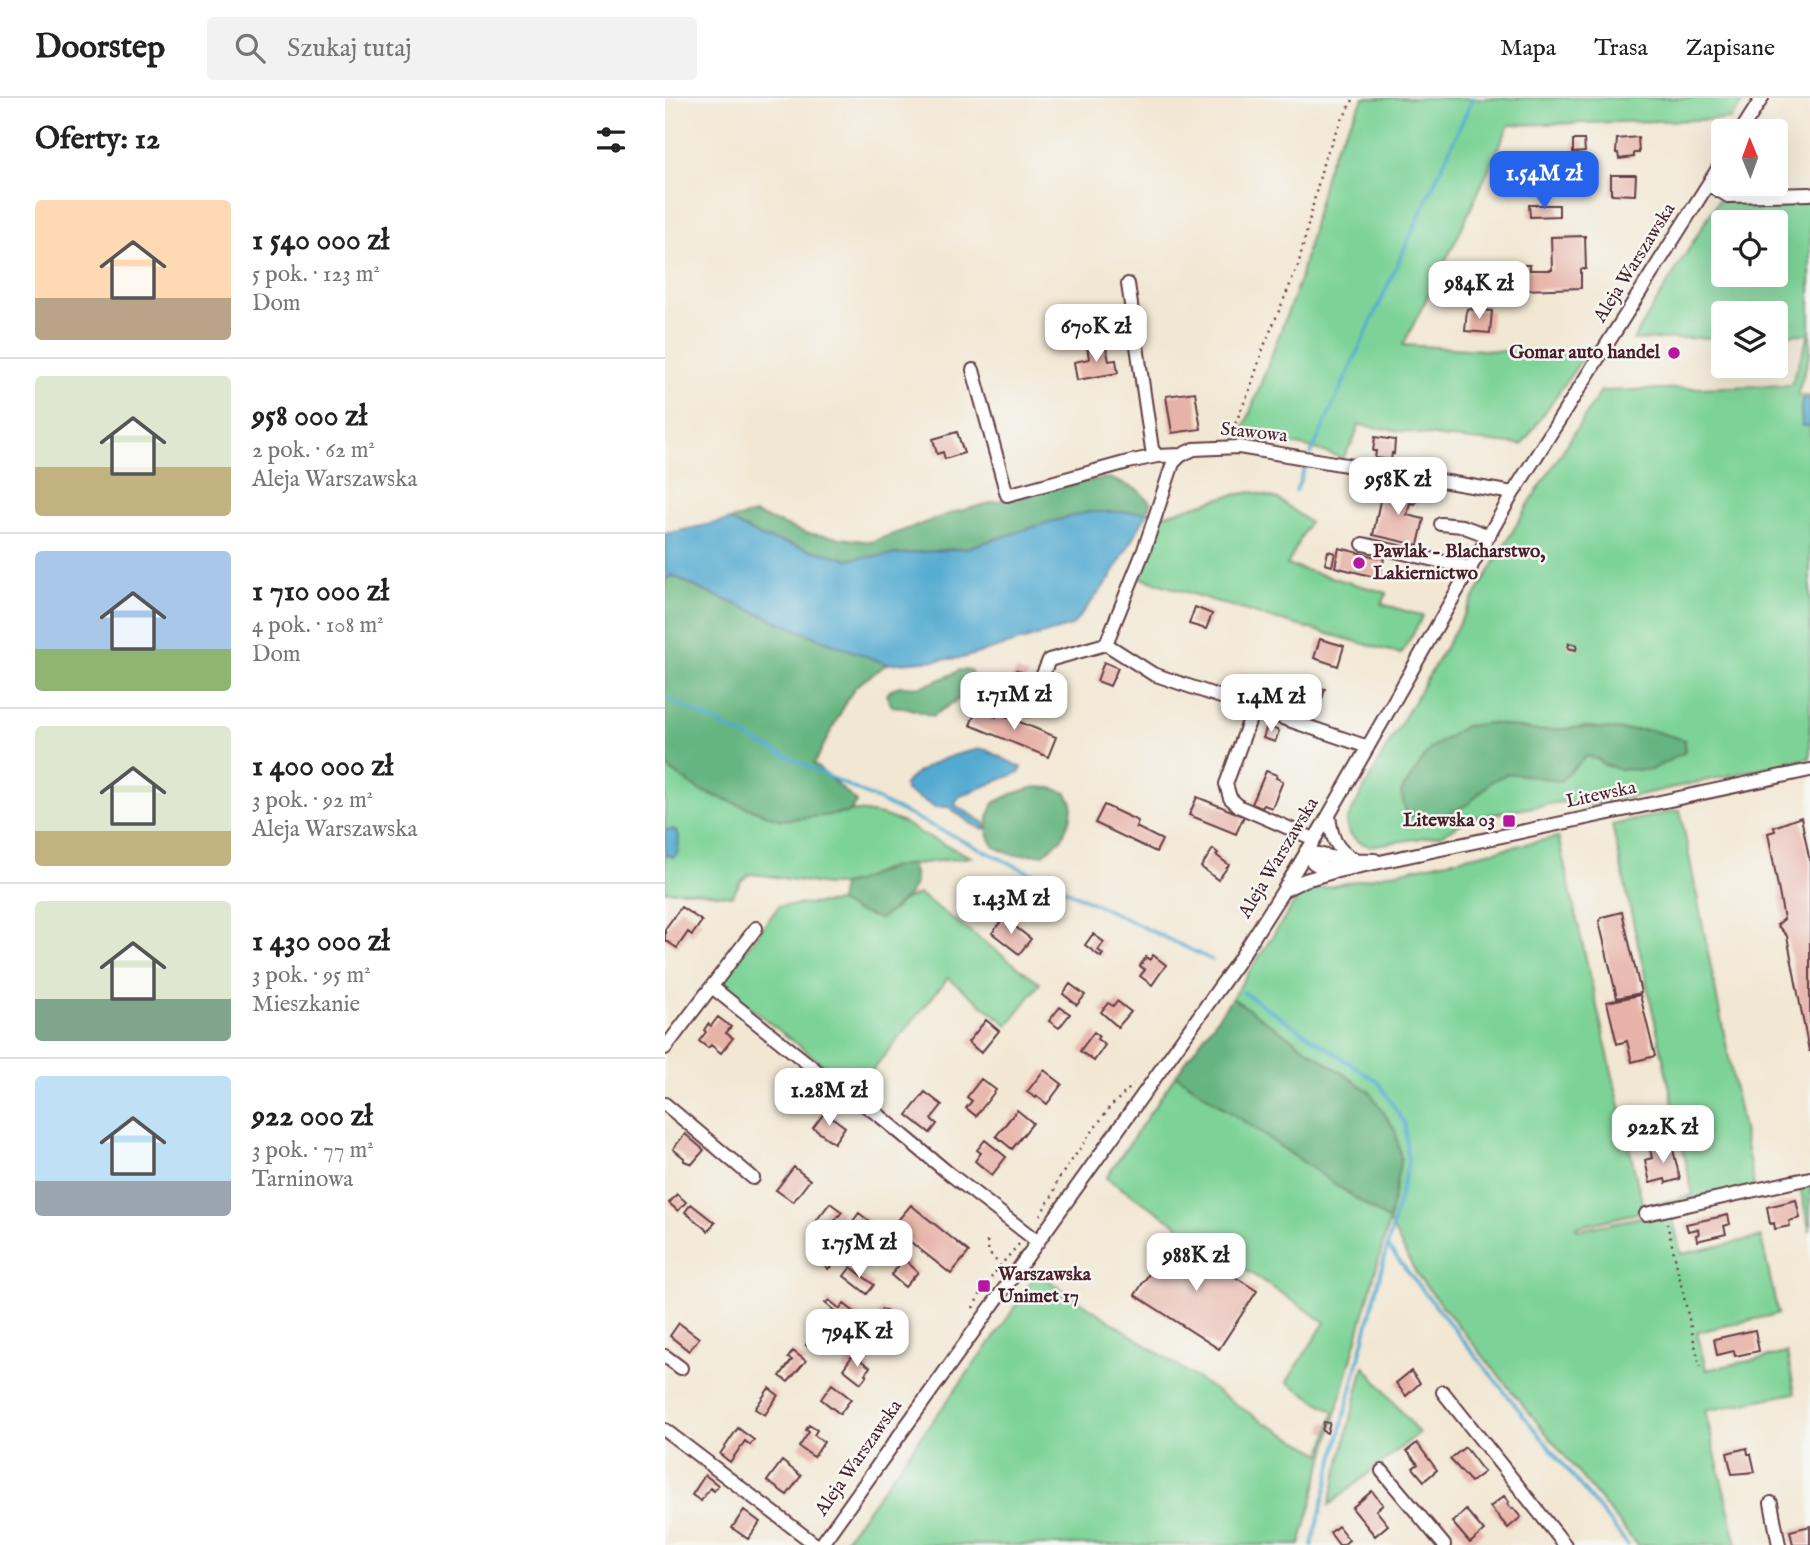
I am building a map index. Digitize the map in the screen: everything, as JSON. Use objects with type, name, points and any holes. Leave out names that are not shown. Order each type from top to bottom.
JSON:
[{"type":"street","points":[[1749,119],[1762,98]]},
{"type":"street","name":"Aleja Warszawska","points":[[820,1545],[1032,1238],[1237,963],[1329,815],[1513,493],[1711,179]]},
{"type":"street","points":[[1708,184],[1728,196],[1810,194]]},
{"type":"street","points":[[1128,284],[1152,450],[1157,456]]},
{"type":"street","name":"Stawowa","points":[[973,370],[1007,495],[1128,462],[1157,456],[1181,456],[1194,449],[1238,447],[1513,493]]},
{"type":"street","points":[[1106,643],[1143,550],[1173,463],[1181,456]]},
{"type":"street","points":[[1441,524],[1462,526],[1489,536]]},
{"type":"street","points":[[1363,544],[1471,568]]},
{"type":"street","points":[[1106,643],[1153,674],[1368,747]]},
{"type":"street","points":[[1028,710],[1049,660],[1106,643]]},
{"type":"street","points":[[1254,708],[1226,784],[1230,798],[1240,807],[1314,839]]},
{"type":"street","name":"Litewska","points":[[1401,858],[1809,774]]},
{"type":"street","points":[[1329,815],[1331,831],[1338,848],[1356,859]]},
{"type":"street","points":[[1340,871],[1314,864],[1307,851],[1334,859],[1401,858]]},
{"type":"street","points":[[1283,891],[1305,880],[1401,858]]},
{"type":"street","points":[[665,1048],[756,928]]},
{"type":"street","points":[[712,987],[822,1075],[880,1116],[1032,1238]]},
{"type":"street","points":[[665,1104],[753,1178]]},
{"type":"street","points":[[1646,1214],[1810,1178]]},
{"type":"street","points":[[665,1356],[681,1368]]},
{"type":"street","points":[[1443,1392],[1565,1545]]},
{"type":"street","points":[[665,1430],[820,1545]]},
{"type":"street","points":[[1382,1471],[1444,1545]]},
{"type":"street","points":[[1771,1503],[1779,1545]]},
{"type":"path","points":[[1238,447],[1235,424],[1298,266],[1324,160],[1353,98]]},
{"type":"path","points":[[971,1314],[981,1292],[1000,1265],[1032,1238],[1055,1194],[1057,1181],[1109,1108],[1135,1083]]},
{"type":"path","points":[[1664,1210],[1700,1367]]},
{"type":"path","points":[[987,1241],[989,1253],[1000,1265]]},
{"type":"green space","points":[[1364,98],[1745,98],[1731,119],[1509,125],[1459,234],[1403,345],[1584,356],[1522,445],[1359,425],[1343,458],[1315,449],[1242,434],[1300,279],[1327,169],[1335,148]]},
{"type":"green space","points":[[1810,200],[1810,353],[1797,396],[1810,396],[1810,758],[1592,805],[1562,802],[1471,818],[1441,835],[1369,846],[1357,841],[1349,833],[1347,820],[1525,510],[1601,391],[1791,385],[1809,334],[1788,335],[1788,301],[1711,301],[1711,337],[1633,340],[1711,212],[1711,287],[1788,287],[1788,210],[1712,210],[1718,201]]},
{"type":"green space","points":[[1109,478],[1138,490],[1150,502],[1148,512],[1088,512],[967,548],[847,559],[761,537],[729,520],[755,514],[805,533],[871,542],[952,513],[1066,483]]},
{"type":"green space","points":[[1253,492],[1278,499],[1309,522],[1287,565],[1387,593],[1382,604],[1423,616],[1401,654],[1260,615],[1138,577],[1161,516],[1227,496]]},
{"type":"green space","points":[[672,575],[751,611],[887,664],[856,686],[814,764],[857,802],[848,813],[781,820],[699,790],[665,766],[665,579]]},
{"type":"green space","points":[[960,670],[970,670],[974,680],[966,694],[933,716],[892,706],[886,695],[895,688],[922,686]]},
{"type":"green space","points":[[1492,723],[1538,731],[1586,727],[1650,730],[1685,740],[1685,752],[1651,770],[1618,769],[1587,756],[1560,781],[1506,774],[1492,781],[1467,805],[1438,818],[1411,817],[1405,809],[1401,792],[1430,749],[1465,726]]},
{"type":"green space","points":[[665,766],[699,790],[781,819],[858,811],[882,815],[904,823],[971,857],[891,867],[842,885],[750,874],[741,881],[732,896],[665,891]]},
{"type":"green space","points":[[1035,787],[1052,788],[1067,793],[1072,803],[1071,817],[1062,838],[1044,854],[1013,855],[994,847],[988,834],[988,818],[994,803]]},
{"type":"green space","points":[[1680,810],[1754,1186],[1576,1227],[1578,1230],[1671,1211],[1681,1254],[1761,1237],[1778,1314],[1697,1332],[1706,1370],[1787,1353],[1795,1393],[1705,1411],[1737,1545],[1637,1545],[1417,1275],[1389,1222],[1300,1545],[841,1545],[1001,1328],[1037,1273],[1263,1422],[1322,1454],[1334,1412],[1287,1382],[1325,1322],[1106,1178],[1176,1075],[1388,1220],[1370,1092],[1232,998],[1301,893],[1558,837],[1643,1207],[1693,1195],[1612,825]]},
{"type":"green space","points":[[911,864],[915,876],[913,888],[898,905],[880,919],[855,911],[839,902],[842,885],[891,867]]},
{"type":"green space","points":[[919,894],[1040,983],[1008,1025],[948,978],[856,1090],[720,984],[779,906],[839,902],[855,911],[893,910],[903,900]]},
{"type":"green space","points":[[1232,998],[1370,1092],[1395,1130],[1401,1158],[1389,1221],[1176,1075]]},
{"type":"green space","points":[[1810,1181],[1810,1232],[1799,1183]]},
{"type":"green space","points":[[1364,1366],[1419,1433],[1329,1505]]},
{"type":"water","points":[[1802,399],[1810,399],[1810,426],[1802,426]]},
{"type":"water","points":[[1088,512],[1148,512],[1109,580],[1072,626],[962,658],[887,664],[704,591],[672,575],[665,579],[665,534],[729,520],[761,537],[847,559],[967,548]]},
{"type":"water","points":[[981,749],[1022,768],[1020,772],[960,796],[956,801],[955,805],[985,823],[986,829],[970,823],[949,807],[935,807],[906,791],[904,785],[920,771],[949,757]]},
{"type":"water","points":[[675,830],[679,836],[678,852],[674,857],[665,855],[665,831]]},
{"type":"building","points":[[1638,137],[1639,153],[1634,153],[1634,157],[1619,159],[1616,153],[1617,139]]},
{"type":"building","points":[[1573,140],[1584,140],[1585,152],[1573,153]]},
{"type":"building","points":[[1611,175],[1636,175],[1635,195],[1611,194]]},
{"type":"building","points":[[1537,179],[1558,181],[1557,194],[1536,193]]},
{"type":"building","points":[[1529,205],[1559,205],[1559,216],[1530,217]]},
{"type":"building","points":[[1585,236],[1586,269],[1581,269],[1581,288],[1523,290],[1523,265],[1530,265],[1530,270],[1552,270],[1551,237]]},
{"type":"building","points":[[1467,309],[1492,311],[1490,333],[1465,331]]},
{"type":"building","points":[[1105,343],[1109,361],[1116,360],[1118,373],[1077,380],[1074,362],[1089,359],[1087,346]]},
{"type":"building","points":[[1195,392],[1201,429],[1172,433],[1166,396]]},
{"type":"building","points":[[957,432],[964,453],[945,459],[943,452],[937,454],[933,439]]},
{"type":"building","points":[[1375,437],[1395,440],[1391,460],[1375,458]]},
{"type":"building","points":[[1383,486],[1418,493],[1415,504],[1410,503],[1407,515],[1424,519],[1418,545],[1373,535]]},
{"type":"building","name":"Pawlak - Blacharstwo, Lakiernictwo","points":[[1339,548],[1384,559],[1379,578],[1335,567]]},
{"type":"building","points":[[1328,551],[1335,553],[1332,566],[1325,564]]},
{"type":"building","points":[[1195,607],[1212,614],[1206,629],[1189,624]]},
{"type":"building","points":[[1320,639],[1344,646],[1338,666],[1314,658]]},
{"type":"building","points":[[1569,643],[1577,645],[1576,650],[1568,648]]},
{"type":"building","points":[[1104,662],[1118,668],[1110,686],[1097,681]]},
{"type":"building","points":[[1016,670],[1028,675],[1015,708],[1002,703]]},
{"type":"building","points":[[1302,683],[1325,689],[1317,707],[1297,701]]},
{"type":"building","points":[[977,709],[996,717],[998,713],[1056,737],[1048,757],[970,725]]},
{"type":"building","points":[[1267,726],[1279,731],[1275,742],[1263,738]]},
{"type":"building","points":[[1266,771],[1277,775],[1276,778],[1283,781],[1272,808],[1252,804]]},
{"type":"building","points":[[1197,797],[1244,816],[1236,834],[1189,815]]},
{"type":"building","points":[[1104,805],[1138,821],[1136,827],[1162,840],[1156,852],[1095,823]]},
{"type":"building","points":[[1801,817],[1810,862],[1810,1051],[1787,936],[1777,925],[1784,919],[1768,833],[1775,831],[1774,827]]},
{"type":"building","points":[[1213,849],[1218,853],[1216,855],[1229,865],[1218,880],[1201,867]]},
{"type":"building","points":[[681,907],[702,921],[692,935],[688,932],[677,948],[665,940],[665,929]]},
{"type":"building","points":[[1622,912],[1641,993],[1617,998],[1599,921],[1602,917]]},
{"type":"building","points":[[1004,918],[1031,939],[1019,954],[992,933]]},
{"type":"building","points":[[1093,934],[1104,942],[1098,950],[1103,954],[1101,957],[1085,945]]},
{"type":"building","points":[[1153,955],[1166,965],[1152,985],[1140,976],[1145,970],[1140,966],[1146,957],[1150,960]]},
{"type":"building","points":[[1070,984],[1085,995],[1077,1005],[1063,994]]},
{"type":"building","points":[[1640,995],[1655,1056],[1632,1062],[1627,1041],[1617,1044],[1607,1002]]},
{"type":"building","points":[[1117,1001],[1131,1012],[1118,1027],[1101,1012],[1108,1003],[1113,1006]]},
{"type":"building","points":[[1060,1007],[1070,1014],[1059,1028],[1049,1021]]},
{"type":"building","points":[[718,1017],[731,1027],[726,1033],[733,1038],[721,1053],[711,1045],[708,1048],[699,1041],[708,1024],[711,1026]]},
{"type":"building","points":[[986,1020],[999,1031],[981,1053],[968,1042]]},
{"type":"building","points":[[1094,1032],[1099,1036],[1097,1039],[1105,1045],[1094,1061],[1080,1051]]},
{"type":"building","points":[[1044,1070],[1062,1084],[1047,1104],[1027,1092]]},
{"type":"building","points":[[981,1079],[996,1090],[976,1116],[966,1108],[972,1101],[967,1097]]},
{"type":"building","points":[[925,1092],[942,1105],[931,1119],[937,1124],[930,1133],[907,1115]]},
{"type":"building","points":[[1017,1110],[1033,1123],[1012,1149],[996,1136]]},
{"type":"building","points":[[825,1112],[845,1127],[834,1143],[813,1128]]},
{"type":"building","points":[[685,1134],[704,1150],[692,1164],[684,1161],[673,1149]]},
{"type":"building","points":[[985,1140],[1006,1157],[992,1175],[975,1161],[981,1153],[977,1150]]},
{"type":"building","points":[[1672,1145],[1680,1179],[1666,1183],[1665,1179],[1650,1183],[1645,1160],[1652,1158],[1650,1149]]},
{"type":"building","points":[[794,1167],[810,1180],[793,1202],[776,1190]]},
{"type":"building","points":[[677,1194],[686,1202],[678,1211],[669,1203]]},
{"type":"building","points":[[1796,1200],[1800,1218],[1789,1221],[1790,1226],[1775,1229],[1774,1223],[1770,1224],[1767,1207]]},
{"type":"building","points":[[830,1203],[842,1212],[823,1235],[812,1226]]},
{"type":"building","points":[[691,1204],[715,1223],[708,1231],[685,1212]]},
{"type":"building","points":[[911,1205],[969,1252],[951,1274],[892,1227]]},
{"type":"building","points":[[859,1213],[875,1226],[869,1234],[853,1221]]},
{"type":"building","points":[[1728,1215],[1730,1224],[1724,1226],[1726,1234],[1697,1241],[1698,1229],[1688,1231],[1686,1224]]},
{"type":"building","points":[[1173,1237],[1257,1291],[1219,1349],[1135,1295]]},
{"type":"building","points":[[826,1253],[835,1263],[828,1269],[820,1259]]},
{"type":"building","points":[[904,1259],[918,1272],[905,1287],[891,1275]]},
{"type":"building","points":[[851,1267],[874,1285],[867,1294],[844,1276]]},
{"type":"building","points":[[829,1300],[840,1309],[844,1304],[861,1317],[853,1326],[825,1303]]},
{"type":"building","points":[[882,1309],[903,1324],[893,1338],[872,1323]]},
{"type":"building","points":[[679,1323],[699,1338],[689,1351],[670,1336]]},
{"type":"building","points":[[819,1327],[827,1333],[814,1350],[806,1345]]},
{"type":"building","points":[[1755,1330],[1759,1351],[1735,1356],[1734,1351],[1717,1355],[1714,1339]]},
{"type":"building","points":[[793,1351],[806,1361],[788,1382],[780,1376],[792,1360],[788,1358]]},
{"type":"building","points":[[853,1355],[870,1367],[861,1383],[843,1369]]},
{"type":"building","points":[[1411,1371],[1420,1383],[1406,1396],[1396,1383]]},
{"type":"building","points":[[832,1384],[851,1399],[840,1414],[821,1399]]},
{"type":"building","points":[[769,1388],[778,1395],[765,1415],[755,1409]]},
{"type":"building","points":[[1324,1422],[1330,1423],[1327,1433],[1322,1431]]},
{"type":"building","points":[[809,1425],[817,1430],[814,1435],[824,1442],[814,1457],[799,1447],[809,1432],[806,1430]]},
{"type":"building","points":[[738,1428],[754,1440],[750,1445],[745,1441],[730,1462],[720,1454]]},
{"type":"building","points":[[1417,1443],[1437,1470],[1424,1481],[1413,1468],[1418,1464],[1407,1451]]},
{"type":"building","points":[[1465,1447],[1484,1472],[1471,1482],[1450,1459]]},
{"type":"building","points":[[1747,1448],[1755,1472],[1732,1474],[1727,1453]]},
{"type":"building","points":[[782,1461],[801,1476],[787,1495],[767,1481]]},
{"type":"building","points":[[705,1475],[718,1485],[714,1491],[710,1488],[701,1501],[692,1495]]},
{"type":"building","points":[[1372,1491],[1383,1505],[1376,1510],[1388,1525],[1375,1536],[1352,1508]]},
{"type":"building","points":[[1504,1496],[1509,1502],[1507,1504],[1521,1517],[1508,1528],[1490,1507]]},
{"type":"building","points":[[744,1510],[760,1522],[748,1539],[732,1528]]},
{"type":"building","points":[[1466,1510],[1484,1531],[1470,1543],[1452,1522]]},
{"type":"building","points":[[1338,1526],[1349,1540],[1343,1545],[1339,1545],[1330,1533]]},
{"type":"building","points":[[1810,1526],[1810,1545],[1793,1545],[1790,1531]]},
{"type":"waterway","points":[[1311,454],[1473,98]]},
{"type":"waterway","points":[[1296,491],[1306,465]]},
{"type":"waterway","points":[[665,698],[1212,960]]},
{"type":"waterway","points":[[1243,992],[1378,1082],[1405,1124],[1408,1164],[1312,1545]]},
{"type":"waterway","points":[[1388,1247],[1628,1545]]},
{"type":"place","name":"Gomar auto handel","points":[[1674,353]]},
{"type":"place","name":"Pawlak - Blacharstwo, Lakiernictwo","points":[[1359,563]]},
{"type":"place","name":"Litewska 03","points":[[1509,821]]},
{"type":"place","name":"Warszawska Unimet 17","points":[[984,1286]]}]
